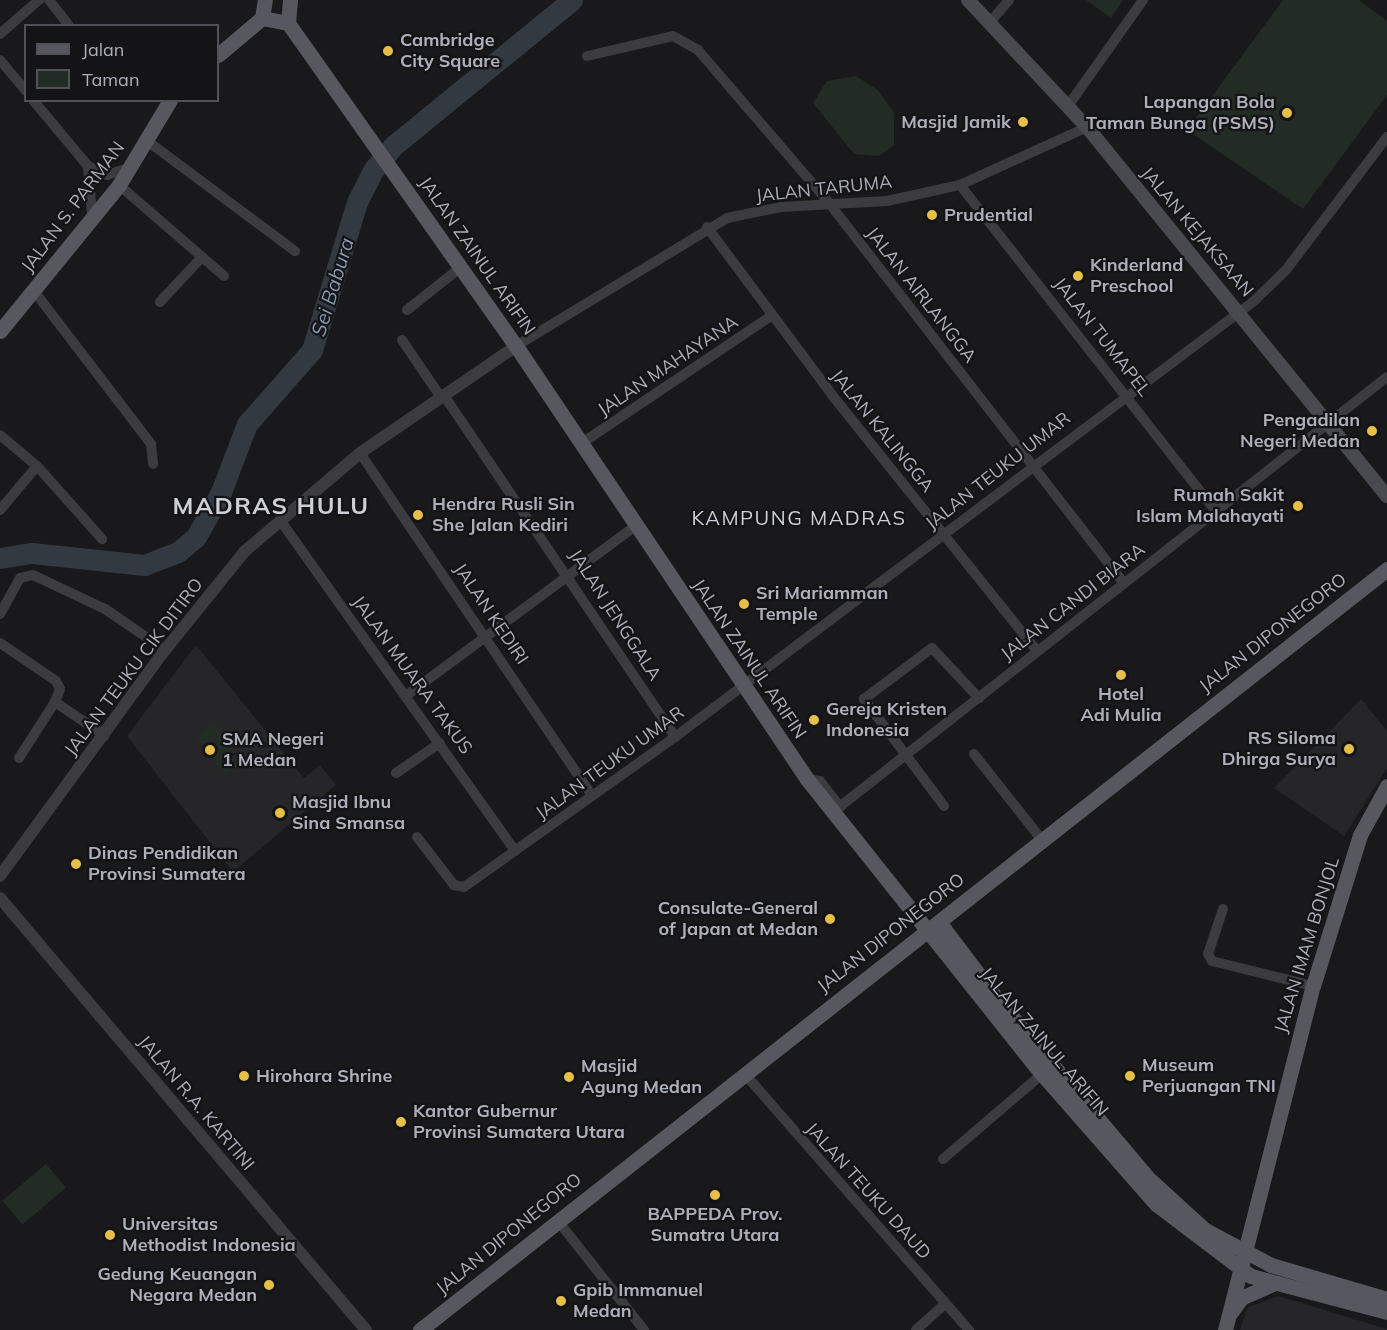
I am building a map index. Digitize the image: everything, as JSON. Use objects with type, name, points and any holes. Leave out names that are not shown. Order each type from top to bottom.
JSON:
[{"type":"main road","points":[[219,54],[262,18],[265,0]]},
{"type":"main road","points":[[262,18],[288,23],[290,0]]},
{"type":"main road","name":"JALAN KEJAKSAAN","points":[[969,0],[1087,127],[1240,311],[1327,424],[1387,496]]},
{"type":"main road","name":"JALAN ZAINUL ARIFIN","points":[[288,23],[516,346],[807,779],[836,810],[927,932],[1042,1074],[1065,1090],[1165,1195],[1205,1230],[1242,1251],[1387,1299]]},
{"type":"main road","name":"JALAN S. PARMAN","points":[[0,331],[119,185],[170,102]]},
{"type":"main road","name":"JALAN DIPONEGORO","points":[[420,1330],[1387,569]]},
{"type":"main road","name":"JALAN IMAM BONJOL","points":[[1227,1323],[1237,1269],[1313,986],[1360,835],[1387,786]]},
{"type":"main road","name":"JALAN ZAINUL ARIFIN","points":[[939,922],[1065,1090],[1156,1204],[1237,1269],[1274,1283],[1387,1312]]},
{"type":"main road","points":[[1227,1323],[1241,1298],[1274,1283]]},
{"type":"street","points":[[0,34],[39,0]]},
{"type":"street","points":[[49,0],[67,24]]},
{"type":"street","points":[[990,22],[1009,0]]},
{"type":"street","points":[[1068,106],[1143,0]]},
{"type":"street","name":"JALAN AIRLANGGA","points":[[587,56],[644,39],[681,38],[698,50],[829,203],[1124,583]]},
{"type":"street","points":[[0,60],[24,89]]},
{"type":"street","points":[[35,102],[88,166],[94,190],[91,219]]},
{"type":"street","name":"JALAN TARUMA","points":[[516,346],[707,226],[781,207],[887,201],[960,185],[1087,127]]},
{"type":"street","name":"JALAN TEUKU UMAR","points":[[417,837],[454,885],[468,885],[675,737],[742,684],[944,535],[1125,393],[1240,311],[1286,270],[1387,136]]},
{"type":"street","points":[[146,140],[295,251]]},
{"type":"street","points":[[88,166],[116,174],[133,164]]},
{"type":"street","points":[[119,185],[224,276]]},
{"type":"street","name":"JALAN TUMAPEL","points":[[960,185],[1216,512]]},
{"type":"street","name":"JALAN KALINGGA","points":[[707,226],[771,316],[1037,651]]},
{"type":"street","points":[[160,302],[202,257]]},
{"type":"street","points":[[407,310],[461,267]]},
{"type":"street","points":[[34,291],[151,444],[153,464]]},
{"type":"street","name":"JALAN MAHAYANA","points":[[582,443],[771,316]]},
{"type":"street","name":"JALAN JENGGALA","points":[[402,340],[571,576],[675,737]]},
{"type":"street","name":"JALAN TEUKU CIK DITIRO","points":[[0,876],[105,736],[165,650],[245,551],[360,453],[441,395],[516,346]]},
{"type":"street","name":"JALAN CANDI BIARA","points":[[836,810],[1387,376]]},
{"type":"street","points":[[0,435],[37,466],[102,539]]},
{"type":"street","name":"JALAN KEDIRI","points":[[360,453],[486,636],[592,796]]},
{"type":"street","points":[[0,510],[37,466]]},
{"type":"street","name":"JALAN MUARA TAKUS","points":[[279,520],[407,694],[516,851]]},
{"type":"street","points":[[407,694],[571,576],[637,525]]},
{"type":"street","points":[[0,614],[20,578],[33,575],[105,609],[165,650]]},
{"type":"street","points":[[0,643],[56,681],[60,689],[55,702],[19,759]]},
{"type":"street","points":[[944,806],[905,757],[865,696],[932,648],[979,698]]},
{"type":"street","points":[[55,702],[105,736]]},
{"type":"street","points":[[396,773],[440,743]]},
{"type":"street","points":[[974,754],[1042,840]]},
{"type":"street","name":"JALAN R.A. KARTINI","points":[[0,898],[366,1330]]},
{"type":"street","points":[[1223,909],[1210,959],[1313,986]]},
{"type":"street","name":"JALAN TEUKU DAUD","points":[[744,1073],[969,1330]]},
{"type":"street","points":[[943,1159],[1042,1074]]},
{"type":"street","points":[[558,1221],[644,1330]]},
{"type":"street","points":[[916,1330],[945,1304]]},
{"type":"shaded area","name":"SMA Negeri 1 Medan","points":[[196,645],[304,778],[320,765],[336,785],[233,872],[127,736]]},
{"type":"shaded area","name":"RS Siloma Dhirga Surya","points":[[1361,699],[1387,731],[1387,768],[1344,836],[1274,788]]},
{"type":"shaded area","points":[[1278,1296],[1387,1330],[1240,1330],[1247,1308]]},
{"type":"green space","points":[[1086,0],[1123,0],[1111,18]]},
{"type":"green space","name":"Lapangan Bola Taman Bunga (PSMS)","points":[[1283,0],[1359,0],[1387,21],[1387,95],[1303,209],[1187,130]]},
{"type":"green space","points":[[856,76],[878,90],[894,113],[894,145],[879,156],[854,154],[813,103],[827,81]]},
{"type":"green space","points":[[214,724],[242,762],[224,775],[196,737]]},
{"type":"green space","points":[[46,1164],[66,1188],[22,1224],[2,1201]]},
{"type":"waterway","name":"Sei Babura","points":[[0,558],[32,553],[144,565],[178,552],[196,537],[221,492],[247,424],[312,350],[357,202],[374,169],[393,146],[572,0]]},
{"type":"place","name":"Cambridge City Square","points":[[388,51]]},
{"type":"place","name":"Lapangan Bola Taman Bunga (PSMS)","points":[[1287,113]]},
{"type":"place","name":"Masjid Jamik","points":[[1023,122]]},
{"type":"place","name":"Prudential","points":[[932,215]]},
{"type":"place","name":"Kinderland Preschool","points":[[1078,276]]},
{"type":"place","name":"Pengadilan Negeri Medan","points":[[1372,431]]},
{"type":"place","name":"Rumah Sakit Islam Malahayati","points":[[1298,506]]},
{"type":"place","name":"Hendra Rusli Sin She Jalan Kediri","points":[[418,515]]},
{"type":"place","name":"Sri Mariamman Temple","points":[[744,604]]},
{"type":"place","name":"Hotel Adi Mulia","points":[[1121,675]]},
{"type":"place","name":"Gereja Kristen Indonesia","points":[[814,720]]},
{"type":"place","name":"RS Siloma Dhirga Surya","points":[[1349,749]]},
{"type":"place","name":"SMA Negeri 1 Medan","points":[[210,750]]},
{"type":"place","name":"Masjid Ibnu Sina Smansa","points":[[280,813]]},
{"type":"place","name":"Dinas Pendidikan Provinsi Sumatera","points":[[76,864]]},
{"type":"place","name":"Consulate-General of Japan at Medan","points":[[830,919]]},
{"type":"place","name":"Hirohara Shrine","points":[[244,1076]]},
{"type":"place","name":"Museum Perjuangan TNI","points":[[1130,1076]]},
{"type":"place","name":"Masjid Agung Medan","points":[[569,1077]]},
{"type":"place","name":"Kantor Gubernur Provinsi Sumatera Utara","points":[[401,1122]]},
{"type":"place","name":"BAPPEDA Prov. Sumatra Utara","points":[[715,1195]]},
{"type":"place","name":"Universitas Methodist Indonesia","points":[[110,1235]]},
{"type":"place","name":"Gedung Keuangan Negara Medan","points":[[269,1285]]},
{"type":"place","name":"Gpib Immanuel Medan","points":[[561,1301]]},
{"type":"district","name":"MADRAS HULU","points":[[271,506]]},
{"type":"district","name":"KAMPUNG MADRAS","points":[[799,517]]}]
